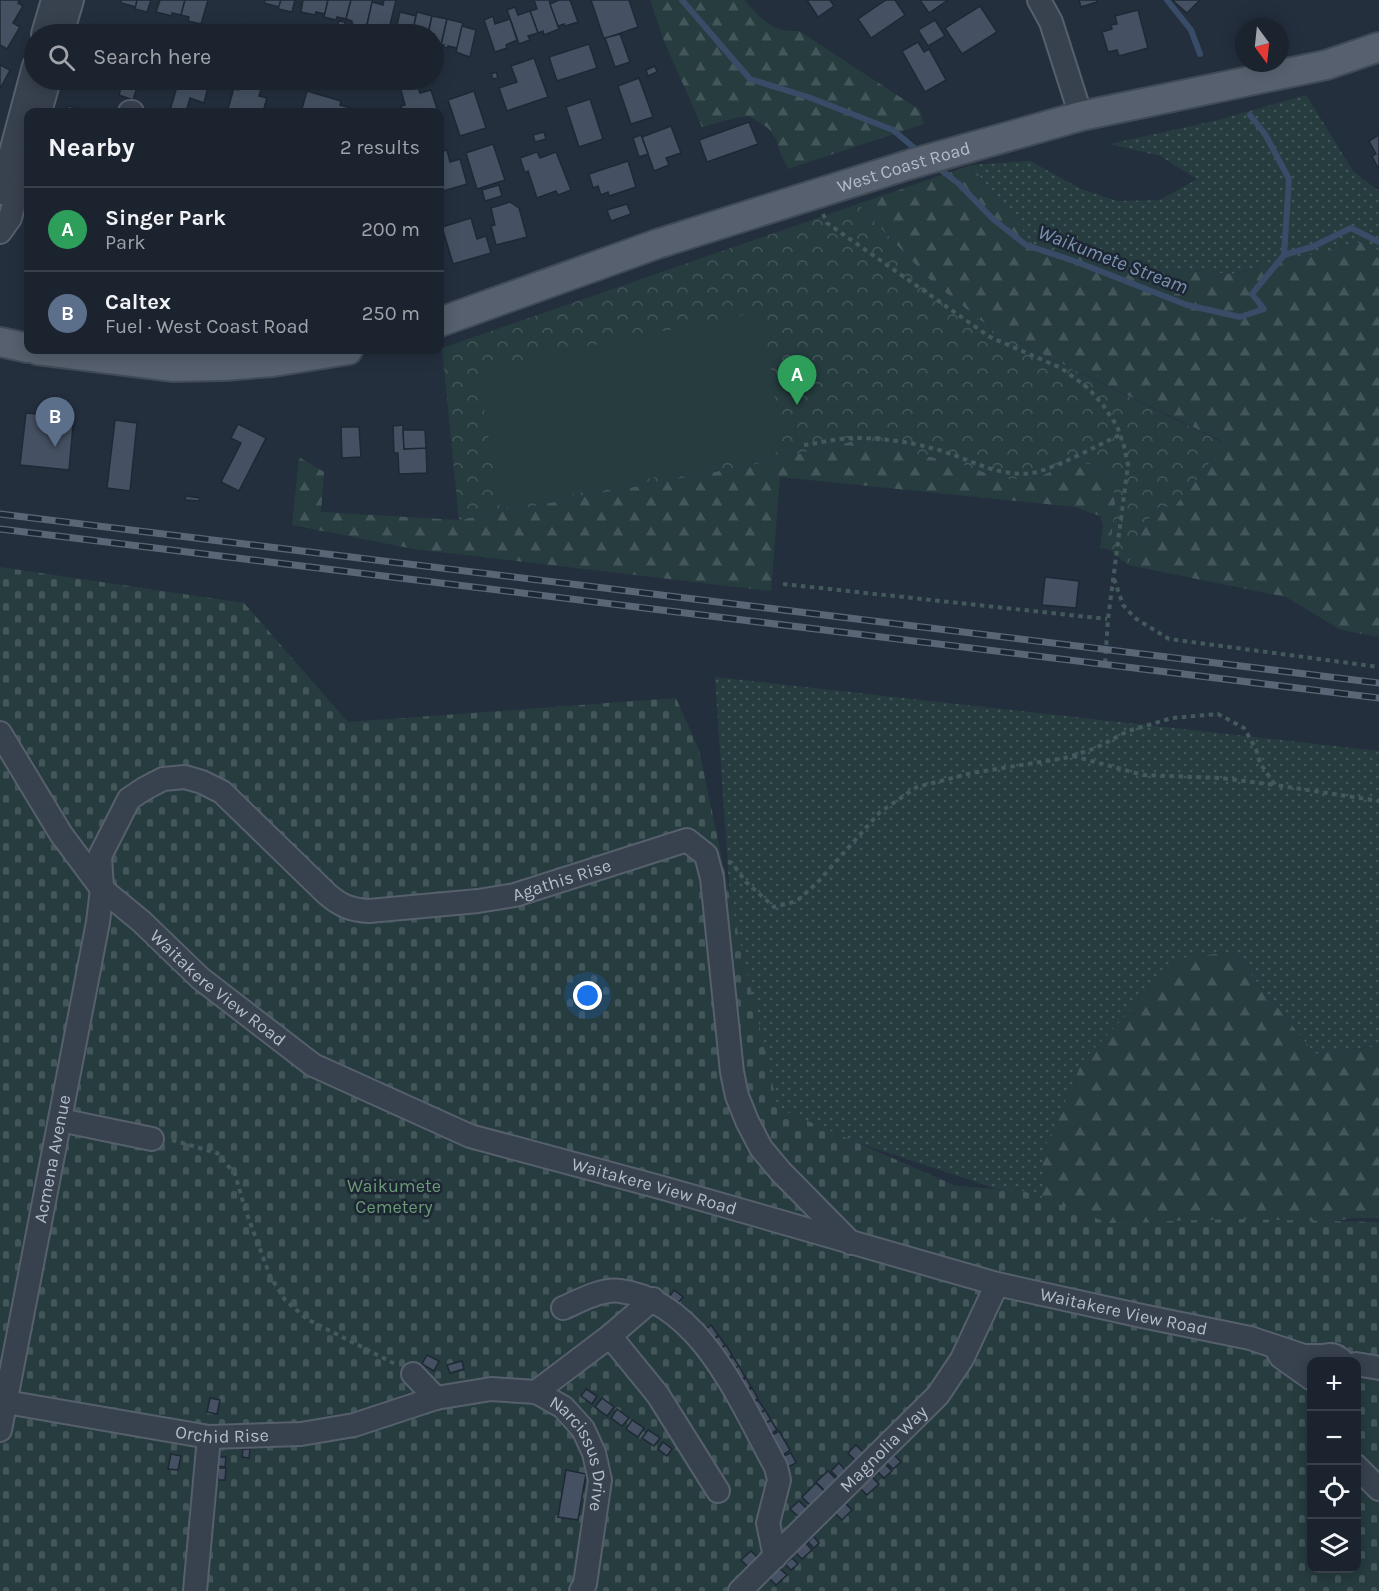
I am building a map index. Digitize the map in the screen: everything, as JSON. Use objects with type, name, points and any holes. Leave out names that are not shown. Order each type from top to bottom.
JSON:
[{"type":"main road","name":"West Coast Road","points":[[444,321],[657,244],[911,164],[1081,116],[1326,64],[1379,47]]},
{"type":"main road","points":[[0,342],[24,347]]},
{"type":"main road","points":[[69,354],[174,367],[299,354]]},
{"type":"street","points":[[46,24],[52,0]]},
{"type":"street","points":[[65,24],[72,0]]},
{"type":"street","points":[[1039,0],[1051,22],[1081,116]]},
{"type":"street","points":[[30,108],[36,90]]},
{"type":"street","points":[[40,108],[41,90]]},
{"type":"street","points":[[0,193],[24,125]]},
{"type":"street","points":[[0,232],[10,218],[24,167]]},
{"type":"street","name":"Waitakere View Road","points":[[0,733],[61,834],[102,889],[142,922],[201,978],[312,1065],[470,1136],[663,1188],[997,1284],[1250,1338],[1310,1357]]},
{"type":"street","name":"Agathis Rise","points":[[102,889],[100,856],[129,799],[163,779],[185,777],[222,792],[340,906],[354,910],[380,910],[506,897],[687,840],[706,855]]},
{"type":"street","points":[[706,855],[715,893],[732,1072],[737,1096],[761,1148],[781,1172],[851,1243]]},
{"type":"street","name":"Acmena Avenue","points":[[0,1430],[85,993],[102,889]]},
{"type":"street","points":[[60,1120],[152,1139]]},
{"type":"street","name":"Magnolia Way","points":[[740,1591],[938,1395],[962,1359],[997,1284]]},
{"type":"street","points":[[563,1308],[592,1296],[618,1290],[653,1299],[689,1327],[715,1356],[776,1467],[778,1480],[768,1523],[775,1557]]},
{"type":"street","points":[[536,1392],[610,1336],[653,1299]]},
{"type":"street","points":[[610,1336],[658,1395],[718,1491]]},
{"type":"street","points":[[1273,1346],[1281,1357],[1307,1376]]},
{"type":"street","points":[[1361,1365],[1379,1368]]},
{"type":"street","points":[[413,1374],[436,1398]]},
{"type":"street","points":[[1361,1381],[1379,1379]]},
{"type":"street","name":"Narcissus Drive","points":[[436,1398],[491,1389],[536,1392],[563,1407],[583,1429],[594,1453],[600,1480],[585,1584],[581,1591]]},
{"type":"street","name":"Orchid Rise","points":[[6,1402],[209,1437],[301,1434],[354,1425],[436,1398]]},
{"type":"street","points":[[195,1591],[209,1437]]},
{"type":"street","points":[[1361,1471],[1379,1489]]},
{"type":"path","points":[[814,195],[827,223],[990,337],[1061,368],[1088,388],[1117,426],[1128,465],[1108,619],[1105,665]]},
{"type":"path","points":[[804,446],[852,438],[890,440],[931,447],[1007,474],[1034,472],[1120,435]]},
{"type":"path","points":[[1113,579],[1123,605],[1129,612],[1169,639],[1379,667]]},
{"type":"path","points":[[783,584],[1108,619]]},
{"type":"path","points":[[706,855],[732,863],[746,882],[774,907],[797,901],[817,883],[880,812],[917,787],[972,773],[1073,756],[1096,748],[1128,731],[1172,718],[1218,714],[1244,728],[1256,749],[1260,763],[1275,785]]},
{"type":"path","points":[[1073,756],[1143,775],[1221,778],[1379,801]]},
{"type":"path","points":[[152,1139],[172,1140],[217,1153],[235,1174],[245,1209],[270,1276],[285,1300],[307,1319],[413,1374]]},
{"type":"green space","points":[[650,0],[744,0],[767,23],[789,31],[799,31],[920,110],[924,124],[788,169],[776,139],[768,128],[749,116],[702,127],[664,41]]},
{"type":"green space","points":[[1306,95],[1353,171],[1379,191],[1379,251],[1364,242],[1232,274],[1161,269],[1036,248],[971,165],[1030,161],[1081,189],[1117,201],[1160,200],[1197,179],[1160,156],[1110,144],[1218,120]]},
{"type":"green space","points":[[971,165],[1036,248],[1161,269],[1232,274],[1364,242],[1379,251],[1379,637],[1341,630],[1286,597],[1128,565],[1142,530],[1156,508],[1175,505],[1204,471],[1222,441],[994,331],[930,280],[858,204]]},
{"type":"green space","points":[[858,204],[930,280],[994,331],[1222,442],[1204,471],[1175,506],[1156,508],[1142,530],[1128,565],[1110,550],[1115,504],[1113,481],[1106,471],[1090,464],[1071,462],[1034,479],[1003,479],[956,462],[854,441],[756,464],[459,520],[443,354],[444,347]]},
{"type":"green space","points":[[762,311],[783,451],[500,509],[478,369]]},
{"type":"green space","points":[[854,441],[956,462],[1003,479],[1034,479],[1071,462],[1090,464],[1106,471],[1113,481],[1115,504],[1110,550],[1100,548],[1103,524],[1100,516],[1075,507],[780,477],[771,591],[414,549],[292,525],[299,457],[324,472],[321,512],[458,520],[756,464]]},
{"type":"green space","name":"Waikumete Cemetery","points":[[0,567],[244,603],[348,722],[676,698],[699,750],[778,1108],[956,1186],[1023,1191],[1109,1223],[1235,1219],[1379,1222],[1379,1591],[0,1591]]},
{"type":"green space","points":[[715,677],[1379,751],[1379,1046],[1315,1054],[1233,952],[1042,1204],[744,1105]]},
{"type":"green space","points":[[1233,952],[1315,1054],[1379,1046],[1379,1218],[1354,1218],[1199,1243],[1137,1236],[1042,1204],[1043,1152],[1083,1060],[1181,958]]},
{"type":"building","points":[[0,0],[20,0],[18,3],[23,6],[13,23],[20,27],[7,49],[0,45]]},
{"type":"building","points":[[121,0],[137,0],[136,7],[121,3]]},
{"type":"building","points":[[137,0],[151,0],[147,12],[135,9]]},
{"type":"building","points":[[160,0],[185,0],[181,15],[172,13],[172,16],[156,12]]},
{"type":"building","points":[[185,0],[208,0],[201,24],[188,21],[189,17],[181,15]]},
{"type":"building","points":[[265,0],[281,0],[279,7],[264,3]]},
{"type":"building","points":[[281,0],[295,0],[292,12],[278,9]]},
{"type":"building","points":[[303,0],[328,0],[325,14],[316,12],[315,15],[301,12]]},
{"type":"building","points":[[328,0],[351,0],[346,19],[337,17],[336,20],[324,17]]},
{"type":"building","points":[[351,0],[373,0],[367,24],[352,24],[352,21],[346,19]]},
{"type":"building","points":[[384,0],[396,0],[390,24],[367,24],[372,2],[383,5]]},
{"type":"building","points":[[534,0],[549,0],[559,29],[544,35],[543,31],[538,33],[530,11],[537,9]]},
{"type":"building","points":[[559,0],[570,0],[578,22],[558,26],[550,4]]},
{"type":"building","points":[[591,0],[629,0],[638,27],[604,39]]},
{"type":"building","points":[[807,0],[830,0],[834,6],[818,17]]},
{"type":"building","points":[[886,0],[895,0],[905,15],[871,38],[858,19]]},
{"type":"building","points":[[920,0],[948,0],[929,13]]},
{"type":"building","points":[[1079,0],[1096,0],[1097,2],[1081,7]]},
{"type":"building","points":[[1172,0],[1200,0],[1187,13]]},
{"type":"building","points":[[980,6],[997,32],[962,54],[945,28]]},
{"type":"building","points":[[515,7],[518,15],[530,11],[538,33],[528,36],[530,40],[519,44],[507,10]]},
{"type":"building","points":[[1138,10],[1148,48],[1119,56],[1117,50],[1108,52],[1102,32],[1112,29],[1111,25],[1117,24],[1115,16]]},
{"type":"building","points":[[400,12],[416,16],[414,24],[397,24]]},
{"type":"building","points":[[417,12],[432,16],[430,24],[414,24]]},
{"type":"building","points":[[432,16],[447,19],[444,32],[444,24],[430,24]]},
{"type":"building","points":[[493,16],[495,24],[510,19],[517,40],[506,45],[507,48],[495,52],[484,20]]},
{"type":"building","points":[[447,19],[463,23],[457,48],[444,47]]},
{"type":"building","points":[[935,20],[945,36],[928,46],[918,30]]},
{"type":"building","points":[[462,26],[476,30],[470,57],[456,52]]},
{"type":"building","points":[[620,34],[630,62],[615,67],[605,38]]},
{"type":"building","points":[[918,42],[924,52],[929,49],[946,80],[925,92],[902,51]]},
{"type":"building","points":[[589,44],[597,68],[557,81],[549,57]]},
{"type":"building","points":[[534,58],[548,97],[507,111],[499,88],[517,82],[511,66]]},
{"type":"building","points":[[0,65],[10,70],[0,89]]},
{"type":"building","points":[[655,66],[657,72],[648,76],[646,70]]},
{"type":"building","points":[[496,72],[498,78],[493,79],[491,74]]},
{"type":"building","points":[[639,78],[653,117],[631,124],[618,86]]},
{"type":"building","points":[[120,90],[136,90],[133,100],[119,95]]},
{"type":"building","points":[[176,90],[207,90],[204,103],[190,98],[187,108],[171,108]]},
{"type":"building","points":[[233,90],[261,90],[259,96],[267,98],[264,108],[228,108]]},
{"type":"building","points":[[401,90],[419,90],[420,93],[431,90],[437,108],[402,108],[401,106],[405,105]]},
{"type":"building","points":[[307,91],[341,101],[340,105],[350,108],[302,108]]},
{"type":"building","points":[[474,91],[486,128],[460,136],[448,100]]},
{"type":"building","points":[[590,99],[603,139],[579,147],[566,107]]},
{"type":"building","points":[[749,122],[758,144],[707,162],[699,140]]},
{"type":"building","points":[[671,126],[681,153],[666,158],[669,165],[654,171],[642,137]]},
{"type":"building","points":[[544,132],[546,139],[535,142],[533,135]]},
{"type":"building","points":[[641,135],[648,154],[639,157],[633,138]]},
{"type":"building","points":[[1379,135],[1378,168],[1372,156],[1376,154],[1369,141]]},
{"type":"building","points":[[493,144],[505,180],[477,189],[466,153]]},
{"type":"building","points":[[447,150],[450,162],[460,159],[467,184],[444,191],[444,151]]},
{"type":"building","points":[[537,152],[540,158],[556,152],[571,190],[558,195],[556,191],[537,198],[528,171],[525,173],[520,158]]},
{"type":"building","points":[[628,161],[636,187],[609,196],[608,192],[601,195],[598,186],[593,188],[589,174]]},
{"type":"building","points":[[499,185],[502,196],[485,201],[482,190]]},
{"type":"building","points":[[510,202],[519,208],[527,237],[496,245],[491,226],[495,225],[491,208]]},
{"type":"building","points":[[627,204],[631,214],[611,221],[607,210]]},
{"type":"building","points":[[471,218],[477,239],[486,236],[491,253],[453,264],[444,226]]},
{"type":"building","points":[[26,413],[68,417],[67,425],[73,426],[69,470],[20,465]]},
{"type":"building","points":[[115,420],[137,423],[130,491],[107,488]]},
{"type":"building","points":[[238,424],[266,438],[239,491],[221,482],[241,443],[231,438]]},
{"type":"building","points":[[403,425],[404,449],[426,448],[427,473],[399,474],[398,453],[394,453],[393,426]]},
{"type":"building","points":[[341,427],[359,427],[361,457],[342,458]]},
{"type":"building","points":[[403,430],[425,430],[426,448],[404,449]]},
{"type":"building","points":[[186,496],[200,498],[199,501],[185,500]]},
{"type":"building","points":[[1045,577],[1079,581],[1076,608],[1042,605]]},
{"type":"building","points":[[674,1290],[683,1297],[677,1304],[669,1297]]},
{"type":"building","points":[[711,1325],[718,1335],[710,1342],[702,1333]]},
{"type":"building","points":[[719,1336],[725,1345],[716,1351],[710,1342]]},
{"type":"building","points":[[726,1345],[732,1355],[723,1362],[716,1352]]},
{"type":"building","points":[[427,1355],[439,1361],[434,1371],[422,1364]]},
{"type":"building","points":[[733,1357],[739,1366],[728,1372],[723,1363]]},
{"type":"building","points":[[462,1361],[464,1369],[450,1373],[447,1365]]},
{"type":"building","points":[[739,1366],[745,1377],[735,1383],[729,1373]]},
{"type":"building","points":[[746,1378],[751,1387],[741,1393],[736,1384]]},
{"type":"building","points":[[752,1388],[758,1399],[748,1404],[742,1394]]},
{"type":"building","points":[[586,1389],[597,1396],[592,1404],[581,1396]]},
{"type":"building","points":[[210,1398],[220,1400],[217,1414],[207,1412]]},
{"type":"building","points":[[602,1398],[614,1407],[607,1416],[595,1407]]},
{"type":"building","points":[[758,1400],[765,1410],[757,1415],[751,1405]]},
{"type":"building","points":[[617,1409],[629,1418],[622,1426],[611,1418]]},
{"type":"building","points":[[765,1410],[771,1420],[763,1425],[757,1415]]},
{"type":"building","points":[[632,1420],[644,1428],[638,1437],[626,1429]]},
{"type":"building","points":[[771,1420],[777,1430],[770,1434],[763,1425]]},
{"type":"building","points":[[648,1430],[660,1438],[654,1446],[642,1438]]},
{"type":"building","points":[[779,1431],[790,1450],[781,1456],[769,1437]]},
{"type":"building","points":[[663,1442],[672,1449],[667,1456],[658,1449]]},
{"type":"building","points":[[856,1445],[864,1453],[856,1461],[848,1453]]},
{"type":"building","points":[[243,1449],[250,1449],[249,1458],[242,1457]]},
{"type":"building","points":[[791,1453],[796,1463],[786,1468],[781,1457]]},
{"type":"building","points":[[171,1454],[181,1456],[178,1470],[168,1469]]},
{"type":"building","points":[[894,1455],[901,1462],[893,1469],[886,1462]]},
{"type":"building","points":[[219,1457],[226,1457],[225,1467],[218,1466]]},
{"type":"building","points":[[839,1463],[846,1471],[838,1478],[831,1471]]},
{"type":"building","points":[[885,1464],[892,1471],[884,1478],[877,1471]]},
{"type":"building","points":[[218,1468],[226,1468],[225,1480],[218,1480]]},
{"type":"building","points":[[566,1470],[586,1474],[578,1520],[558,1517]]},
{"type":"building","points":[[828,1471],[838,1481],[826,1492],[816,1482]]},
{"type":"building","points":[[872,1477],[879,1484],[867,1495],[860,1488]]},
{"type":"building","points":[[816,1483],[826,1493],[812,1507],[802,1497]]},
{"type":"building","points":[[799,1501],[807,1509],[799,1517],[790,1509]]},
{"type":"building","points":[[845,1503],[852,1510],[842,1520],[835,1513]]},
{"type":"building","points":[[813,1536],[819,1543],[814,1548],[808,1542]]},
{"type":"building","points":[[805,1542],[812,1550],[802,1559],[795,1552]]},
{"type":"building","points":[[751,1551],[758,1558],[748,1567],[741,1560]]},
{"type":"building","points":[[792,1558],[798,1564],[791,1570],[785,1564]]},
{"type":"building","points":[[779,1568],[787,1575],[776,1585],[769,1578]]},
{"type":"waterway","name":"Waikumete Stream","points":[[682,0],[750,79],[811,98],[893,130],[919,152]]},
{"type":"waterway","points":[[1167,0],[1191,30],[1200,54]]},
{"type":"waterway","points":[[1250,115],[1265,134],[1289,179],[1284,255]]},
{"type":"waterway","name":"Waikumete Stream","points":[[936,166],[959,184],[993,219],[1026,245],[1077,262],[1187,305],[1240,317],[1264,309],[1252,294],[1284,255],[1312,247],[1351,228],[1379,242]]},
{"type":"railway","points":[[0,514],[1379,683]]},
{"type":"railway","points":[[0,529],[1379,698]]},
{"type":"place","name":"Singer Park","points":[[797,405]]},
{"type":"place","name":"Caltex","points":[[55,447]]}]
